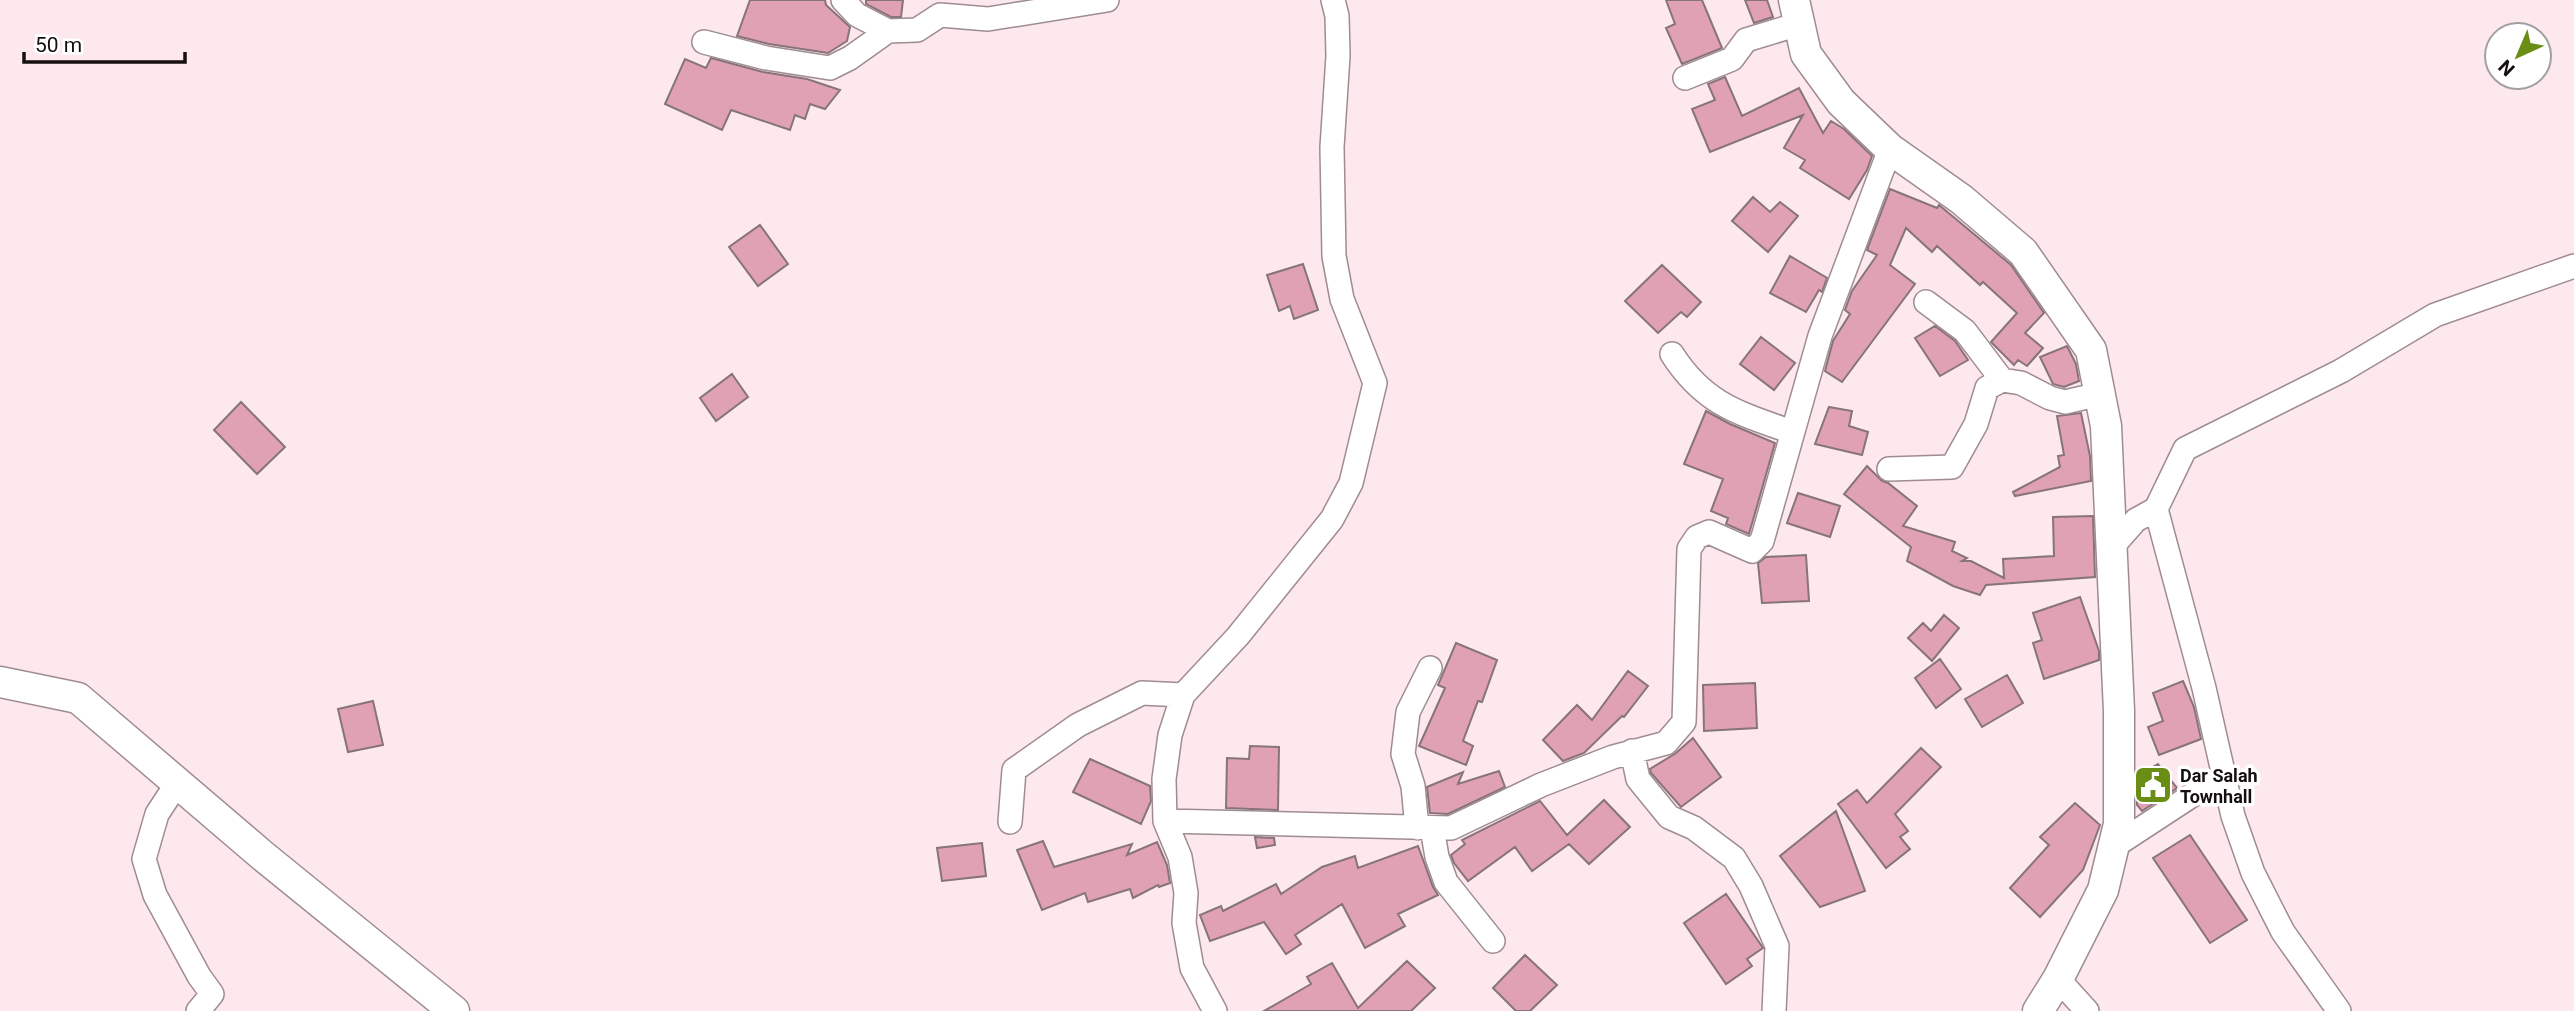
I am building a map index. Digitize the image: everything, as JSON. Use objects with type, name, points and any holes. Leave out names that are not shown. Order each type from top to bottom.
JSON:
[{"type":"street","points":[[843,0],[858,15],[888,31],[917,30],[940,15],[988,19],[1107,0]]},
{"type":"street","points":[[1215,1011],[1192,968],[1184,923],[1186,893],[1180,857],[1164,821],[1164,779],[1170,734],[1183,695],[1238,636],[1332,519],[1351,483],[1375,383],[1342,299],[1334,256],[1332,147],[1338,56],[1337,16],[1333,0]]},
{"type":"street","points":[[1685,78],[1732,60],[1746,40],[1796,12],[1805,54],[1840,102],[1890,149],[1961,199],[2023,252],[2091,350],[2106,426],[2119,710],[2119,824],[2103,890],[2058,979],[2038,1011]]},
{"type":"street","points":[[704,42],[766,58],[830,68],[850,58],[888,31]]},
{"type":"street","points":[[1164,821],[1451,828],[1541,785],[1632,751],[1666,743],[1684,722],[1689,549],[1697,537],[1709,531],[1752,551],[1762,541],[1820,336],[1890,149]]},
{"type":"street","points":[[2113,546],[2136,520],[2156,509],[2185,449],[2341,371],[2435,315],[2574,266]]},
{"type":"street","points":[[1926,302],[1965,331],[2002,380]]},
{"type":"street","points":[[1672,354],[1698,388],[1717,402],[1792,432]]},
{"type":"street","points":[[1889,469],[1952,467],[1976,424],[1987,388],[2002,380],[2021,383],[2064,402],[2100,394]]},
{"type":"street","points":[[2156,509],[2204,688],[2233,816],[2253,873],[2283,932],[2339,1011]]},
{"type":"street","points":[[1430,668],[1408,712],[1403,754],[1425,828],[1446,882],[1493,941]]},
{"type":"street","points":[[0,682],[78,698],[263,856],[454,1011]]},
{"type":"street","points":[[1010,822],[1014,771],[1039,751],[1077,725],[1142,693],[1183,695]]},
{"type":"street","points":[[1632,751],[1639,779],[1669,817],[1694,828],[1734,858],[1751,886],[1777,946],[1774,1011]]},
{"type":"street","points":[[2113,847],[2223,775]]},
{"type":"street","points":[[178,782],[157,814],[144,859],[155,895],[199,976],[212,994],[198,1011]]},
{"type":"street","points":[[2058,979],[2087,1011]]},
{"type":"building","points":[[750,0],[825,0],[826,5],[850,27],[847,41],[828,53],[737,36]]},
{"type":"building","points":[[866,0],[903,0],[901,17],[891,17],[866,4]]},
{"type":"building","points":[[1666,0],[1702,0],[1722,48],[1682,64],[1666,28],[1675,24]]},
{"type":"building","points":[[1745,0],[1767,0],[1773,17],[1754,23]]},
{"type":"building","points":[[711,58],[763,72],[807,79],[840,90],[825,109],[810,104],[805,119],[795,115],[790,130],[731,110],[722,130],[665,104],[685,59],[706,68]]},
{"type":"building","points":[[1725,77],[1742,116],[1799,88],[1823,133],[1831,121],[1844,129],[1872,156],[1867,170],[1849,199],[1800,168],[1805,160],[1784,148],[1803,115],[1710,152],[1692,109],[1715,100],[1708,84]]},
{"type":"building","points":[[1890,189],[1937,208],[1939,205],[2011,265],[2044,313],[2025,333],[2043,348],[2027,366],[2018,360],[2014,365],[1991,342],[2017,313],[1983,282],[1980,285],[1937,246],[1932,252],[1906,228],[1890,265],[1915,284],[1842,382],[1825,371],[1833,341],[1850,314],[1845,310],[1852,291],[1877,255],[1867,250]]},
{"type":"building","points":[[1753,197],[1770,212],[1780,202],[1798,216],[1768,252],[1732,221]]},
{"type":"building","points":[[760,225],[788,264],[758,286],[729,247]]},
{"type":"building","points":[[1790,256],[1827,278],[1822,292],[1819,290],[1806,312],[1770,293]]},
{"type":"building","points":[[1303,264],[1318,310],[1294,319],[1290,306],[1279,311],[1267,275]]},
{"type":"building","points":[[1662,265],[1701,302],[1687,317],[1681,312],[1658,333],[1625,301]]},
{"type":"building","points":[[1935,326],[1955,341],[1968,360],[1940,376],[1915,338]]},
{"type":"building","points":[[1761,337],[1795,363],[1774,390],[1740,364]]},
{"type":"building","points":[[2067,346],[2076,364],[2079,381],[2064,387],[2053,384],[2040,357]]},
{"type":"building","points":[[732,374],[748,397],[716,421],[700,398]]},
{"type":"building","points":[[241,402],[285,447],[257,474],[214,430]]},
{"type":"building","points":[[1829,407],[1852,411],[1849,426],[1868,432],[1862,455],[1815,444]]},
{"type":"building","points":[[1706,411],[1775,443],[1749,534],[1726,524],[1728,518],[1711,511],[1723,479],[1684,464]]},
{"type":"building","points":[[2081,413],[2090,456],[2091,481],[2015,496],[2013,492],[2060,467],[2058,456],[2064,455],[2057,416]]},
{"type":"building","points":[[1867,466],[1882,481],[1917,506],[1903,526],[1955,542],[1952,551],[1967,558],[1962,561],[1971,561],[2004,578],[2003,559],[2054,556],[2053,517],[2093,516],[2095,577],[1986,585],[1980,595],[1953,586],[1907,561],[1911,547],[1844,494]]},
{"type":"building","points":[[1798,493],[1840,506],[1830,537],[1787,523]]},
{"type":"building","points":[[1806,555],[1809,601],[1762,603],[1758,563],[1766,557]]},
{"type":"building","points":[[2080,597],[2099,651],[2099,660],[2044,679],[2033,643],[2042,640],[2033,613]]},
{"type":"building","points":[[1944,615],[1959,628],[1932,661],[1908,638],[1923,623],[1931,631]]},
{"type":"building","points":[[1456,643],[1497,660],[1482,702],[1478,701],[1463,741],[1473,746],[1466,765],[1419,746],[1445,688],[1438,685]]},
{"type":"building","points":[[1940,659],[1961,689],[1936,708],[1915,678]]},
{"type":"building","points":[[1628,671],[1648,686],[1624,717],[1584,753],[1563,761],[1543,740],[1577,705],[1592,720]]},
{"type":"building","points":[[2007,675],[2023,703],[1982,727],[1965,699]]},
{"type":"building","points":[[2183,681],[2194,707],[2201,739],[2159,755],[2148,727],[2163,721],[2153,693]]},
{"type":"building","points":[[1755,683],[1757,728],[1704,731],[1703,685]]},
{"type":"building","points":[[373,701],[383,745],[348,752],[338,709]]},
{"type":"building","points":[[1693,738],[1721,777],[1681,807],[1650,769],[1676,753]]},
{"type":"building","points":[[1250,746],[1279,747],[1278,810],[1226,808],[1227,758],[1249,759]]},
{"type":"building","points":[[1921,748],[1941,767],[1895,814],[1908,831],[1900,837],[1910,849],[1886,868],[1838,804],[1857,790],[1867,803]]},
{"type":"building","points":[[1090,759],[1150,786],[1151,801],[1141,824],[1073,792]]},
{"type":"building","name":"Dar Salah Townhall","points":[[2158,764],[2177,788],[2142,811],[2137,805],[2137,776]]},
{"type":"building","points":[[1499,771],[1505,787],[1448,814],[1430,813],[1427,787],[1463,772],[1458,784]]},
{"type":"building","points":[[1604,800],[1630,827],[1589,864],[1569,844],[1532,871],[1515,847],[1468,881],[1454,863],[1451,855],[1465,844],[1462,840],[1540,801],[1567,835]]},
{"type":"building","points":[[2075,803],[2100,825],[2083,870],[2040,917],[2010,888],[2049,845],[2040,837]]},
{"type":"building","points":[[1836,811],[1865,891],[1820,907],[1780,856]]},
{"type":"building","points":[[2190,835],[2247,920],[2210,943],[2153,858]]},
{"type":"building","points":[[1255,837],[1274,838],[1275,845],[1257,848]]},
{"type":"building","points":[[1043,841],[1054,867],[1132,844],[1127,855],[1157,842],[1167,865],[1170,883],[1159,887],[1158,885],[1133,898],[1130,889],[1088,902],[1085,893],[1042,910],[1017,850]]},
{"type":"building","points":[[982,843],[986,876],[942,881],[937,848]]},
{"type":"building","points":[[1418,846],[1438,895],[1398,914],[1405,926],[1365,948],[1342,904],[1295,935],[1301,944],[1286,954],[1264,922],[1210,941],[1200,915],[1221,906],[1223,911],[1276,884],[1281,894],[1322,867],[1355,856],[1358,868]]},
{"type":"building","points":[[1726,894],[1763,948],[1747,959],[1752,966],[1726,984],[1684,923]]},
{"type":"building","points":[[1525,955],[1557,985],[1530,1011],[1516,1011],[1493,988]]},
{"type":"building","points":[[1407,961],[1435,988],[1411,1011],[1264,1011],[1311,984],[1307,977],[1332,963],[1358,1008]]},
{"type":"place","name":"Dar Salah Townhall","points":[[2153,785]]}]
